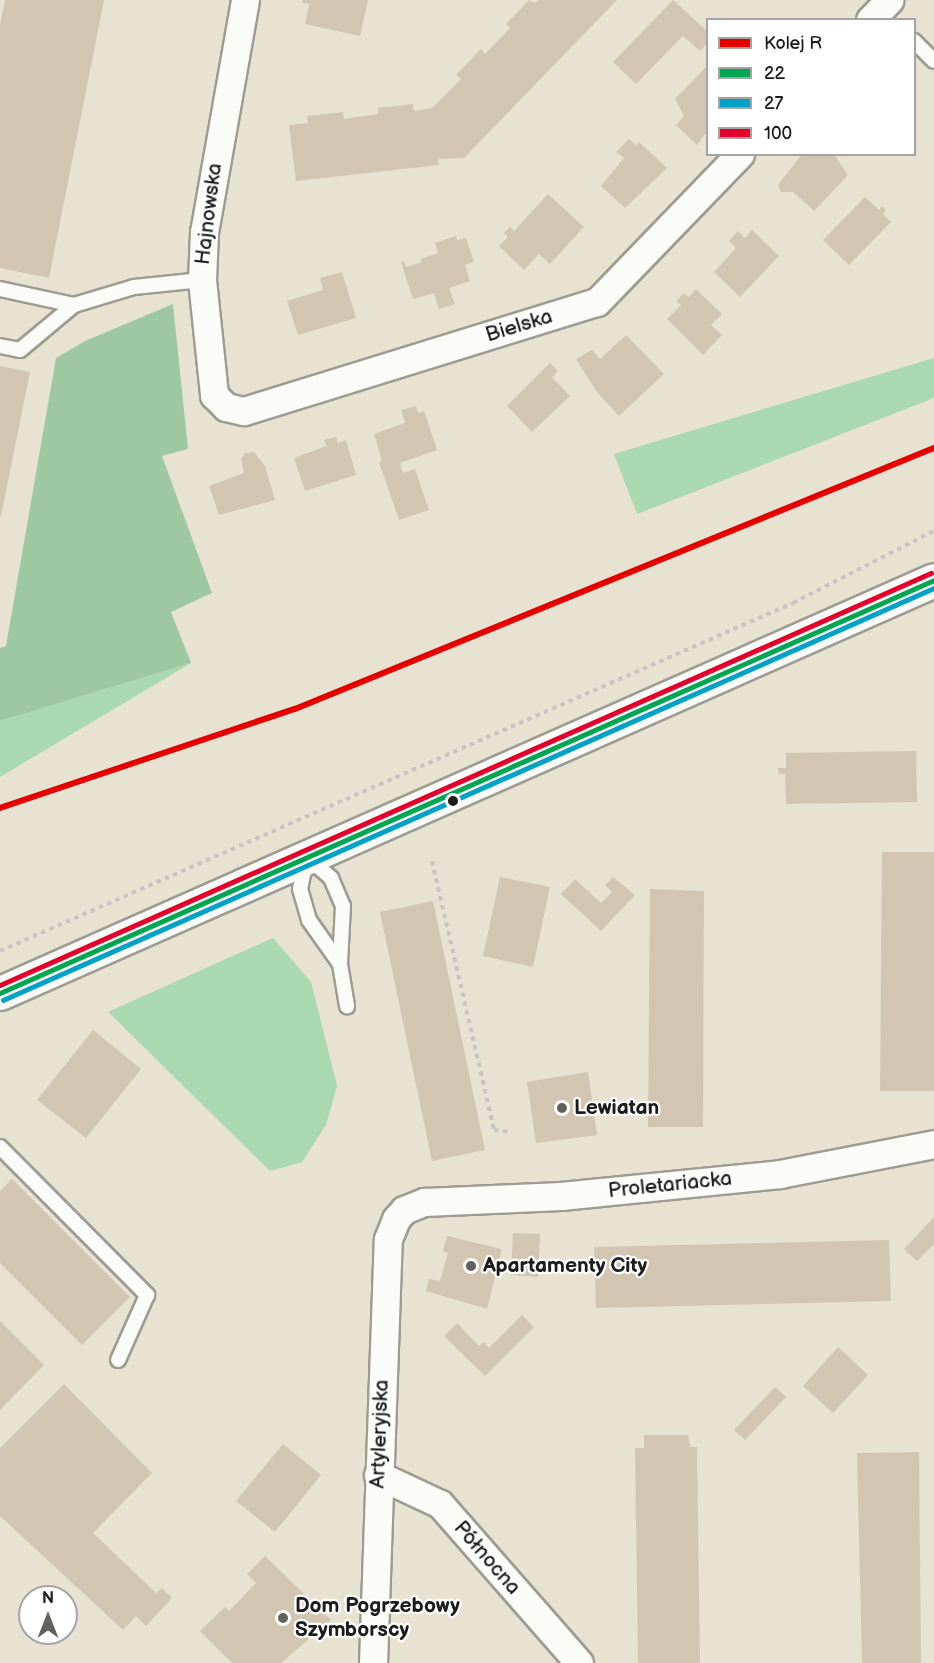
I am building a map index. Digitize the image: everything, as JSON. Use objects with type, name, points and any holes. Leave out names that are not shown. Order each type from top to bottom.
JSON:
[{"type":"main road","points":[[0,993],[934,580]]},
{"type":"street","name":"Hajnowska","points":[[244,411],[226,407],[214,395],[202,280],[211,180],[245,0]]},
{"type":"street","name":"Bielska","points":[[244,411],[597,302],[738,156]]},
{"type":"street","name":"Proletariacka","points":[[404,1210],[424,1202],[561,1196],[780,1174],[934,1143]]},
{"type":"street","name":"Artyleryjska","points":[[373,1663],[388,1239],[396,1219],[404,1210]]},
{"type":"street","name":"Północna","points":[[378,1475],[440,1504],[579,1663]]},
{"type":"lane","points":[[916,42],[934,61]]},
{"type":"lane","points":[[0,346],[20,350],[74,305],[134,287],[202,280]]},
{"type":"lane","points":[[0,289],[74,305]]},
{"type":"lane","points":[[340,964],[309,920],[300,889],[307,857],[331,878],[343,906],[340,964],[347,1006]]},
{"type":"lane","points":[[0,1147],[147,1295],[118,1360]]},
{"type":"path","points":[[0,951],[793,603],[934,531]]},
{"type":"path","points":[[432,861],[494,1130],[511,1132]]},
{"type":"green space","points":[[173,304],[188,449],[162,456],[212,593],[171,612],[191,663],[0,721],[0,648],[6,646],[56,358],[85,341]]},
{"type":"green space","points":[[934,358],[934,398],[637,514],[614,454]]},
{"type":"green space","points":[[191,663],[0,777],[0,721]]},
{"type":"green space","points":[[273,938],[311,982],[337,1086],[326,1125],[302,1162],[270,1171],[108,1012]]},
{"type":"building","points":[[5,0],[104,0],[49,278],[0,268],[0,25]]},
{"type":"building","points":[[303,0],[368,0],[360,36],[305,24],[309,4],[302,3]]},
{"type":"building","points":[[529,0],[535,3],[538,0],[617,0],[464,158],[438,159],[439,165],[296,181],[289,125],[308,123],[307,116],[343,112],[344,119],[378,114],[378,108],[413,104],[414,111],[432,108],[461,79],[456,75],[481,49],[485,54],[510,28],[506,24]]},
{"type":"building","points":[[673,0],[706,30],[706,44],[700,51],[683,36],[636,84],[613,62]]},
{"type":"building","points":[[706,67],[706,133],[697,145],[676,125],[684,116],[675,99]]},
{"type":"building","points":[[629,139],[636,145],[639,142],[667,168],[625,208],[601,186],[624,158],[616,152]]},
{"type":"building","points":[[800,156],[835,156],[848,175],[814,211],[793,192],[781,192],[778,185]]},
{"type":"building","points":[[548,194],[584,227],[550,264],[539,254],[524,270],[499,246],[508,237],[504,233],[510,227],[514,231]]},
{"type":"building","points":[[865,197],[879,210],[882,206],[886,210],[883,214],[891,222],[849,265],[823,240]]},
{"type":"building","points":[[752,230],[779,256],[740,297],[714,272],[736,248],[729,241],[738,231],[745,238]]},
{"type":"building","points":[[456,236],[457,240],[466,238],[474,262],[465,265],[470,281],[449,288],[455,304],[439,309],[434,293],[413,299],[401,262],[404,261],[406,267],[422,262],[420,259],[438,253],[435,243]]},
{"type":"building","points":[[342,272],[356,318],[298,335],[287,301],[323,290],[320,278]]},
{"type":"building","points":[[696,289],[722,314],[711,325],[722,335],[703,355],[667,319],[681,305],[676,301],[684,293],[689,297]]},
{"type":"building","points":[[626,335],[664,374],[619,416],[596,391],[576,359],[592,350],[600,359]]},
{"type":"building","points":[[550,363],[558,371],[552,377],[570,396],[532,432],[507,406]]},
{"type":"building","points":[[0,366],[30,372],[1,516],[0,516]]},
{"type":"building","points":[[416,406],[418,413],[424,411],[437,450],[400,463],[403,473],[415,469],[429,510],[399,520],[379,462],[382,461],[374,434],[405,423],[401,410]]},
{"type":"building","points":[[336,437],[338,443],[346,440],[356,475],[305,491],[294,458],[326,446],[324,440]]},
{"type":"building","points":[[254,452],[265,466],[275,500],[219,515],[209,486],[244,473],[241,459],[245,453]]},
{"type":"building","points":[[916,751],[917,802],[786,804],[785,774],[779,774],[778,768],[786,768],[786,753]]},
{"type":"building","points":[[882,852],[934,852],[934,1091],[880,1091]]},
{"type":"building","points":[[500,877],[550,887],[533,967],[483,956]]},
{"type":"building","points":[[613,877],[635,895],[601,931],[561,894],[575,879],[601,903],[612,892],[605,885]]},
{"type":"building","points":[[650,889],[704,891],[703,1127],[648,1127]]},
{"type":"building","points":[[433,901],[485,1150],[432,1161],[380,912]]},
{"type":"building","points":[[93,1030],[141,1069],[86,1138],[37,1100]]},
{"type":"building","name":"Lewiatan","points":[[588,1072],[597,1135],[536,1143],[527,1082]]},
{"type":"building","points":[[12,1179],[130,1297],[82,1345],[0,1263],[0,1191]]},
{"type":"building","points":[[934,1217],[934,1244],[917,1261],[904,1249]]},
{"type":"building","points":[[513,1233],[540,1234],[538,1277],[511,1275]]},
{"type":"building","name":"Apartamenty City","points":[[447,1236],[502,1249],[487,1309],[426,1291],[429,1279],[440,1281],[448,1253],[443,1251]]},
{"type":"building","points":[[889,1240],[891,1301],[596,1308],[594,1247]]},
{"type":"building","points":[[522,1315],[534,1327],[485,1376],[444,1336],[457,1323],[479,1346],[484,1342],[489,1348]]},
{"type":"building","points":[[0,1321],[44,1365],[0,1410]]},
{"type":"building","points":[[838,1347],[868,1375],[833,1413],[803,1386]]},
{"type":"building","points":[[64,1384],[152,1473],[93,1533],[156,1593],[162,1588],[172,1598],[146,1626],[136,1616],[123,1630],[78,1588],[78,1585],[74,1585],[0,1516],[0,1448]]},
{"type":"building","points":[[775,1387],[786,1397],[745,1440],[734,1430]]},
{"type":"building","points":[[644,1435],[688,1435],[690,1447],[697,1447],[700,1663],[638,1663],[635,1448],[644,1448]]},
{"type":"building","points":[[283,1444],[321,1475],[275,1532],[236,1501]]},
{"type":"building","points":[[919,1452],[921,1663],[862,1663],[857,1453]]},
{"type":"building","points":[[265,1556],[331,1620],[281,1663],[232,1663],[200,1631],[225,1607],[229,1611],[256,1583],[247,1574]]},
{"type":"rail line","name":"R","points":[[0,808],[295,709],[934,448]]},
{"type":"transit line","name":"100","points":[[0,985],[931,573]]},
{"type":"transit line","name":"22","points":[[0,993],[934,580]]},
{"type":"transit line","name":"27","points":[[3,1000],[934,588]]},
{"type":"place","name":"Lewiatan","points":[[562,1108]]},
{"type":"place","name":"Apartamenty City","points":[[471,1266]]},
{"type":"place","name":"Dom Pogrzebowy Szymborscy","points":[[283,1618]]}]
